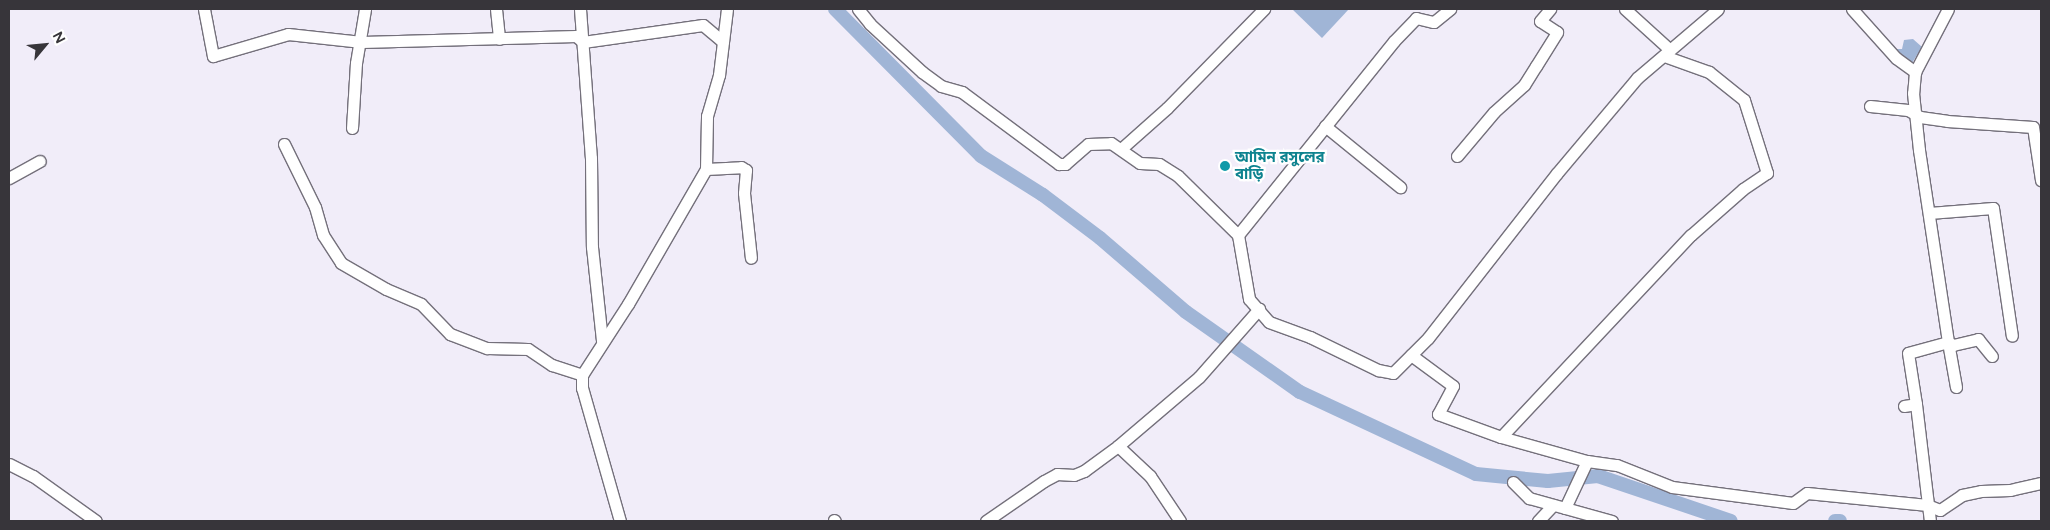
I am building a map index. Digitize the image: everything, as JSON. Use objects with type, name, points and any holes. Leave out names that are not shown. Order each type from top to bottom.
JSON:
[{"type":"street","points":[[204,9],[213,56],[288,34],[362,42],[576,36],[583,42],[703,25],[723,42]]},
{"type":"street","points":[[352,128],[356,64],[362,42],[366,9]]},
{"type":"street","points":[[496,9],[499,39]]},
{"type":"street","points":[[580,9],[592,247],[602,341]]},
{"type":"street","points":[[620,521],[582,388],[582,375],[602,341],[628,304],[706,169],[707,116],[719,76],[727,9]]},
{"type":"street","points":[[858,9],[870,24],[922,72],[941,86],[962,92],[1059,164],[1065,164],[1088,144],[1111,143],[1122,148],[1140,163],[1159,164],[1178,176],[1238,235],[1249,299],[1269,322],[1310,337],[1378,370],[1393,373],[1411,355],[1576,149],[1596,130],[1637,78],[1718,9]]},
{"type":"street","points":[[1122,148],[1166,108],[1264,9]]},
{"type":"street","points":[[1238,235],[1370,66],[1416,18],[1434,22],[1450,9]]},
{"type":"street","points":[[1457,156],[1494,112],[1524,85],[1557,32],[1540,20],[1550,9]]},
{"type":"street","points":[[1500,437],[1684,241],[1743,189],[1767,173],[1744,100],[1708,72],[1667,53],[1625,9]]},
{"type":"street","points":[[1852,9],[1896,58],[1915,72]]},
{"type":"street","points":[[1948,9],[1915,72],[1915,113],[1956,387]]},
{"type":"street","points":[[1870,106],[1915,113],[1920,117],[1947,121],[2033,128],[2041,180]]},
{"type":"street","points":[[1324,126],[1400,187]]},
{"type":"street","points":[[284,144],[315,207],[323,235],[341,263],[386,289],[416,302],[450,334],[487,348],[528,349],[552,365],[582,375]]},
{"type":"street","points":[[10,174],[40,161]]},
{"type":"street","points":[[706,169],[741,167],[746,170],[744,193],[750,258]]},
{"type":"street","points":[[1929,213],[1993,208],[2012,336]]},
{"type":"street","points":[[986,521],[1044,481],[1057,474],[1074,475],[1084,471],[1118,446],[1200,377],[1259,309]]},
{"type":"street","points":[[1930,521],[1910,405],[1908,354],[1948,342],[1953,344],[1978,339],[1992,356]]},
{"type":"street","points":[[1411,355],[1453,386],[1438,414],[1500,437],[1587,461],[1617,465],[1672,487],[1715,495],[1793,503],[1807,493],[1927,505],[1940,510],[1962,496],[1981,491],[2010,490],[2041,482]]},
{"type":"street","points":[[1118,446],[1150,476],[1180,521]]},
{"type":"street","points":[[1565,508],[1587,461]]},
{"type":"street","points":[[9,464],[33,476],[96,521]]},
{"type":"street","points":[[1513,482],[1529,498],[1612,521]]},
{"type":"street","points":[[1538,521],[1553,505]]},
{"type":"water","points":[[1292,9],[1349,9],[1322,38]]},
{"type":"water","points":[[1913,39],[1922,47],[1912,63],[1895,49],[1902,49],[1904,40]]},
{"type":"waterway","points":[[835,9],[981,156],[1043,195],[1100,238],[1186,312],[1300,392],[1476,474],[1548,481],[1598,476],[1731,521]]},
{"type":"waterway","points":[[1835,521],[1840,521]]},
{"type":"place","name":"আমিন রসুলের বাড়ি","points":[[1225,166]]}]
